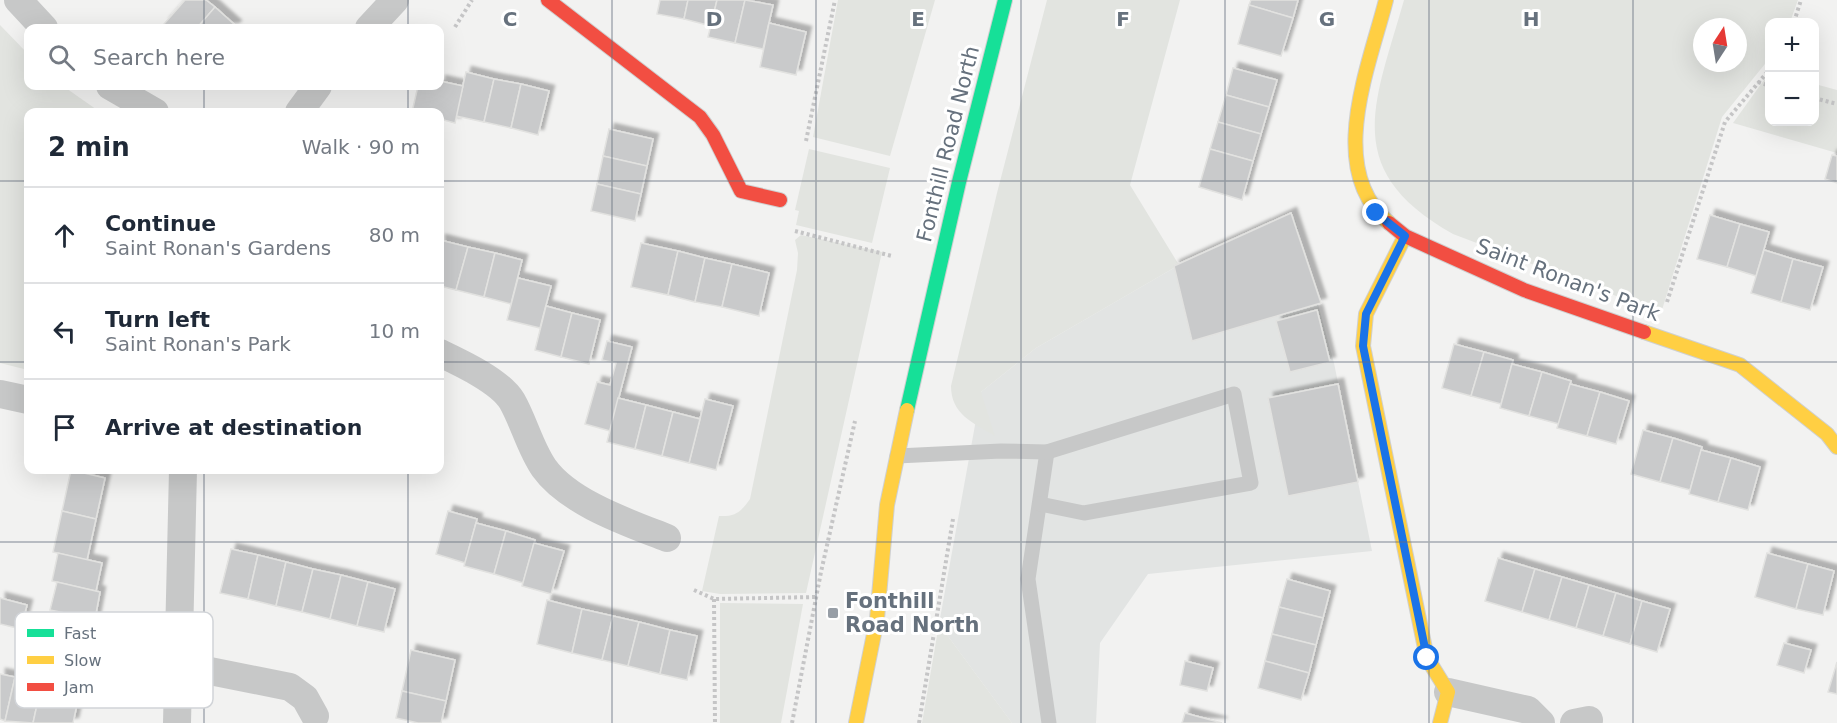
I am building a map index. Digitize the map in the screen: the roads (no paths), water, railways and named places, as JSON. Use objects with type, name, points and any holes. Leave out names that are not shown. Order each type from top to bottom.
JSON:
[{"type":"street","points":[[18,0],[40,24]]},
{"type":"street","points":[[373,24],[395,0]]},
{"type":"street","points":[[548,0],[700,117],[713,135],[741,191],[780,200]]},
{"type":"street","name":"Fonthill Road North","points":[[856,723],[877,620],[886,505],[959,182],[1005,0]]},
{"type":"street","name":"Saint Ronan's Park","points":[[1386,0],[1354,124],[1358,176],[1376,213],[1405,236],[1524,290],[1740,365],[1827,434],[1837,447]]},
{"type":"street","points":[[117,90],[148,108]]},
{"type":"street","points":[[302,108],[315,90]]},
{"type":"street","points":[[1405,236],[1366,314],[1363,346],[1427,658],[1448,692],[1528,710],[1541,723]]},
{"type":"street","points":[[444,355],[479,373],[510,399],[544,469],[575,496],[621,520],[667,538]]},
{"type":"street","points":[[0,394],[24,399]]},
{"type":"street","points":[[181,612],[183,474]]},
{"type":"street","points":[[213,672],[290,687],[305,698],[315,716]]},
{"type":"street","points":[[1440,723],[1448,692]]},
{"type":"street","points":[[177,723],[178,708]]},
{"type":"lane","points":[[897,456],[1001,451],[1047,452],[1234,393],[1251,483],[1084,513],[1040,504]]},
{"type":"lane","points":[[1047,452],[1028,579],[1049,723]]},
{"type":"place","name":"Fonthill Road North","points":[[833,613]]}]
